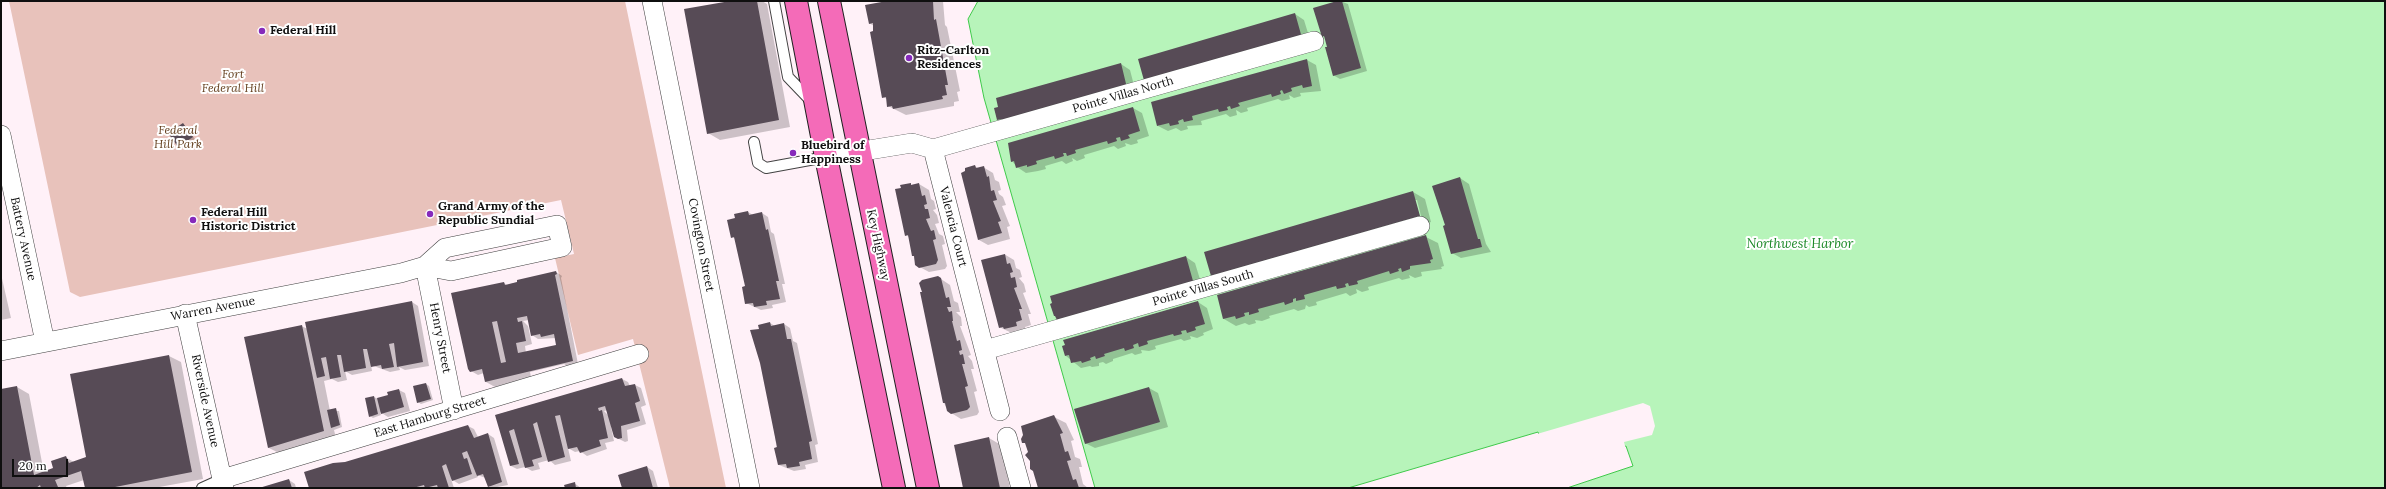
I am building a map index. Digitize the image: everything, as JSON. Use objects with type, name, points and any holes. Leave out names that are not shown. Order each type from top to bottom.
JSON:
[{"type":"main road","points":[[796,1],[826,157],[894,488]]},
{"type":"main road","name":"Key Highway","points":[[829,1],[928,488]]},
{"type":"street","name":"Covington Street","points":[[652,1],[750,488]]},
{"type":"street","name":"Pointe Villas North","points":[[933,149],[1314,41]]},
{"type":"street","name":"Battery Avenue","points":[[1,135],[6,179],[45,342]]},
{"type":"street","points":[[826,157],[912,143],[933,149]]},
{"type":"street","name":"Valencia Court","points":[[933,149],[1000,411]]},
{"type":"street","name":"Warren Avenue","points":[[1,351],[426,266],[451,271],[562,247],[557,225],[445,248],[426,266]]},
{"type":"street","name":"Pointe Villas South","points":[[985,350],[1420,226]]},
{"type":"street","name":"Henry Street","points":[[426,266],[454,410]]},
{"type":"street","name":"Riverside Avenue","points":[[185,314],[223,484]]},
{"type":"street","name":"East Hamburg Street","points":[[223,484],[454,410],[639,354]]},
{"type":"street","points":[[1007,437],[1021,488]]},
{"type":"lane","points":[[774,1],[788,77],[816,106]]},
{"type":"lane","points":[[754,142],[758,163],[766,168],[826,157]]},
{"type":"lane","points":[[202,488],[223,484]]},
{"type":"green space","name":"Federal Hill Park","points":[[9,1],[625,1],[726,488],[670,488],[633,339],[578,355],[555,258],[574,254],[561,200],[80,297],[70,292]]},
{"type":"water","name":"Northwest Harbor","points":[[978,1],[2385,1],[2385,488],[1567,488],[1633,466],[1626,446],[1551,469],[1538,432],[1348,488],[1095,488],[984,98],[968,19]]},
{"type":"pier","points":[[1643,403],[1650,406],[1655,426],[1652,435],[1624,442],[1626,450],[1549,471],[1537,434]]},
{"type":"building","points":[[730,1],[757,1],[779,120],[707,134],[684,9]]},
{"type":"building","name":"Ritz-Carlton Residences","points":[[887,1],[933,1],[934,20],[936,19],[948,85],[945,85],[947,95],[942,96],[943,99],[893,109],[892,106],[887,107],[886,97],[882,98],[870,32],[873,31],[873,23],[869,24],[865,5]]},
{"type":"building","points":[[1342,1],[1361,68],[1333,76],[1325,47],[1327,47],[1324,36],[1322,37],[1313,8]]},
{"type":"building","points":[[1295,13],[1302,38],[1145,84],[1138,59]]},
{"type":"building","points":[[1307,59],[1312,86],[1303,88],[1302,85],[1291,88],[1292,91],[1284,94],[1282,90],[1280,91],[1281,94],[1272,97],[1271,94],[1238,103],[1240,106],[1231,109],[1230,106],[1227,107],[1228,110],[1219,112],[1218,109],[1192,116],[1193,120],[1184,122],[1183,119],[1178,121],[1179,124],[1170,126],[1169,123],[1157,126],[1151,102]]},
{"type":"building","points":[[1121,63],[1127,88],[1003,123],[1002,119],[997,120],[994,108],[998,107],[996,98]]},
{"type":"building","points":[[1133,107],[1140,131],[1128,135],[1130,138],[1121,141],[1120,137],[1116,138],[1117,141],[1108,144],[1107,141],[1075,150],[1076,153],[1067,156],[1066,153],[1063,153],[1064,156],[1055,159],[1054,156],[1036,161],[1037,164],[1027,167],[1027,165],[1016,168],[1014,161],[1011,162],[1008,143]]},
{"type":"building","points":[[183,123],[193,137],[178,147],[168,133]]},
{"type":"building","points":[[975,165],[976,168],[984,166],[987,177],[989,176],[991,191],[994,190],[997,200],[993,201],[1001,221],[998,222],[1002,233],[978,240],[961,173],[965,171],[965,168]]},
{"type":"building","points":[[1460,177],[1478,239],[1480,239],[1482,247],[1451,254],[1443,226],[1445,225],[1432,186]]},
{"type":"building","points":[[911,183],[911,185],[919,183],[922,196],[925,195],[927,204],[924,205],[925,209],[928,209],[930,218],[926,219],[931,231],[934,230],[936,239],[933,240],[938,260],[936,264],[919,268],[915,265],[914,256],[912,256],[908,235],[905,236],[895,189],[901,188],[900,185]]},
{"type":"building","points":[[1413,191],[1420,216],[1211,276],[1204,252]]},
{"type":"building","points":[[748,211],[749,215],[762,212],[766,230],[768,229],[779,281],[776,281],[780,299],[766,301],[767,305],[754,307],[753,303],[745,304],[742,287],[745,286],[734,237],[731,238],[727,220],[735,218],[734,214]]},
{"type":"building","points":[[1426,235],[1433,259],[1430,260],[1431,263],[1410,266],[1410,269],[1402,272],[1401,268],[1398,269],[1399,271],[1390,274],[1389,271],[1357,281],[1358,284],[1349,286],[1348,283],[1345,284],[1346,287],[1337,289],[1336,286],[1304,295],[1305,299],[1296,301],[1296,298],[1293,299],[1293,302],[1285,305],[1284,302],[1258,309],[1259,312],[1249,315],[1249,312],[1244,313],[1245,316],[1236,319],[1235,316],[1223,319],[1217,295]]},
{"type":"building","points":[[1005,254],[1007,264],[1010,263],[1013,272],[1010,273],[1011,278],[1015,277],[1017,287],[1014,288],[1022,309],[1019,309],[1022,320],[1016,322],[1017,326],[1004,329],[1003,327],[999,328],[981,260]]},
{"type":"building","points":[[1186,256],[1193,281],[1057,320],[1054,316],[1050,304],[1052,303],[1050,296]]},
{"type":"building","points":[[556,271],[557,274],[555,275],[573,361],[485,382],[482,369],[470,372],[468,369],[451,293],[504,282],[505,285],[517,282],[517,280]],"holes":[[[527,316],[531,336],[540,334],[541,337],[554,334],[556,345],[518,353],[516,343],[526,341],[522,321],[518,322],[517,318]],[[497,321],[506,362],[501,363],[492,322]]]},
{"type":"building","points":[[938,276],[941,278],[946,298],[949,297],[951,307],[947,307],[949,312],[952,311],[952,321],[957,341],[960,340],[962,350],[959,351],[960,355],[963,354],[965,364],[962,364],[968,386],[965,387],[970,407],[967,410],[951,414],[947,411],[945,403],[943,403],[919,283],[922,280]]},
{"type":"building","points":[[412,301],[423,362],[397,367],[394,343],[389,344],[394,367],[382,369],[381,365],[371,367],[367,349],[363,349],[366,368],[344,372],[341,355],[337,355],[341,377],[330,379],[326,357],[321,358],[325,376],[317,378],[305,322]]},
{"type":"building","points":[[1198,301],[1205,324],[1195,327],[1196,330],[1187,333],[1186,330],[1181,331],[1182,334],[1174,336],[1173,334],[1147,341],[1148,344],[1139,347],[1138,343],[1133,345],[1134,348],[1125,351],[1124,348],[1104,354],[1105,356],[1096,359],[1095,356],[1090,358],[1091,360],[1082,363],[1081,361],[1071,363],[1069,355],[1065,356],[1062,346],[1065,345],[1063,340]]},
{"type":"building","points":[[770,322],[771,326],[784,323],[787,339],[791,339],[812,441],[809,442],[812,459],[799,462],[800,466],[787,468],[786,464],[778,465],[774,448],[777,447],[760,363],[750,330],[759,329],[758,325]]},
{"type":"building","points":[[302,325],[324,431],[268,448],[244,337]]},
{"type":"building","points":[[169,355],[192,472],[110,488],[85,488],[81,471],[55,480],[58,487],[54,488],[41,488],[40,485],[36,488],[1,488],[1,389],[17,386],[34,475],[53,468],[51,461],[66,456],[69,463],[86,457],[70,374]]},
{"type":"building","points":[[622,378],[625,386],[635,384],[640,401],[635,403],[640,421],[621,426],[622,438],[618,439],[614,437],[605,406],[598,408],[599,411],[602,410],[608,438],[599,440],[601,446],[580,453],[577,447],[568,449],[560,415],[555,416],[565,457],[548,462],[537,422],[533,424],[542,457],[532,460],[534,466],[525,468],[514,429],[509,431],[519,464],[510,466],[495,415]]},
{"type":"building","points":[[426,383],[431,399],[417,403],[413,386]]},
{"type":"building","points":[[1149,387],[1160,422],[1085,444],[1074,409]]},
{"type":"building","points":[[399,389],[404,407],[381,414],[377,398],[388,395],[387,392]]},
{"type":"building","points":[[374,396],[378,414],[369,417],[365,398]]},
{"type":"building","points":[[336,408],[340,425],[331,428],[327,410]]},
{"type":"building","points":[[1054,415],[1063,433],[1060,434],[1065,452],[1068,451],[1071,460],[1067,461],[1073,480],[1076,479],[1079,488],[1038,488],[1033,471],[1030,469],[1030,461],[1025,455],[1028,452],[1025,443],[1022,443],[1021,439],[1023,435],[1021,426]]},
{"type":"building","points":[[468,425],[474,438],[488,433],[502,482],[488,487],[483,474],[477,476],[467,451],[462,453],[464,459],[467,458],[472,474],[452,481],[446,464],[442,466],[449,488],[438,488],[437,485],[425,488],[424,485],[413,488],[309,488],[304,472],[333,463],[345,462]]},
{"type":"building","points":[[989,437],[1000,488],[963,488],[954,445]]},
{"type":"building","points":[[647,466],[653,488],[622,488],[618,475]]},
{"type":"building","points":[[289,479],[292,488],[259,488]]},
{"type":"building","points":[[575,482],[576,488],[565,488],[564,485]]},
{"type":"place","name":"Federal Hill","points":[[262,31]]},
{"type":"place","name":"Ritz-Carlton Residences","points":[[909,58]]},
{"type":"place","name":"Bluebird of Happiness","points":[[793,153]]},
{"type":"place","name":"Grand Army of the Republic Sundial","points":[[430,214]]},
{"type":"place","name":"Federal Hill Historic District","points":[[193,220]]},
{"type":"park label","name":"Fort Federal Hill","points":[[233,82]]}]
